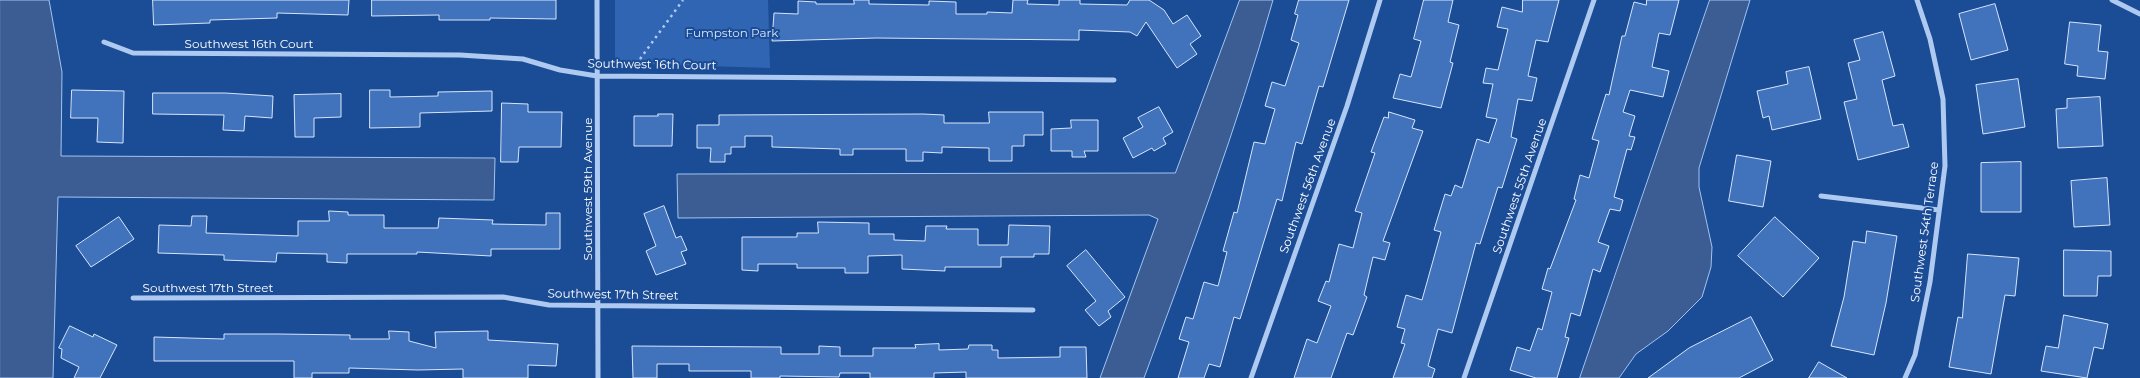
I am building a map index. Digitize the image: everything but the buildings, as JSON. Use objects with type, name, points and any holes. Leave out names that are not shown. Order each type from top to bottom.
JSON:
[{"type":"street","name":"Southwest 59th Avenue","points":[[597,0],[598,378]]},
{"type":"street","name":"Southwest 56th Avenue","points":[[1251,378],[1347,106],[1380,0]]},
{"type":"street","name":"Southwest 55th Avenue","points":[[1464,378],[1594,0]]},
{"type":"street","name":"Southwest 54th Terrace","points":[[1905,378],[1915,355],[1930,282],[1945,166],[1943,98],[1930,39],[1917,0]]},
{"type":"street","points":[[2112,0],[2140,14]]},
{"type":"street","name":"Southwest 16th Court","points":[[104,42],[133,53],[460,55],[523,60],[560,70],[597,76],[1114,80]]},
{"type":"street","points":[[1821,196],[1939,210]]},
{"type":"street","name":"Southwest 17th Street","points":[[133,298],[503,297],[549,305],[1033,310]]},
{"type":"path","points":[[640,59],[683,0]]},
{"type":"green space","name":"Fumpston Park","points":[[615,0],[768,0],[770,68],[615,63]]},
{"type":"shaded area","points":[[0,0],[49,0],[62,72],[61,156],[495,158],[494,200],[58,197],[53,378],[0,378]]},
{"type":"shaded area","points":[[1240,0],[1273,0],[1244,95],[1196,237],[1144,378],[1100,378],[1158,219],[1149,215],[678,218],[677,174],[1175,173]]},
{"type":"shaded area","points":[[1710,0],[1750,0],[1699,168],[1699,187],[1712,247],[1711,267],[1702,297],[1668,331],[1636,354],[1619,378],[1580,378]]}]
